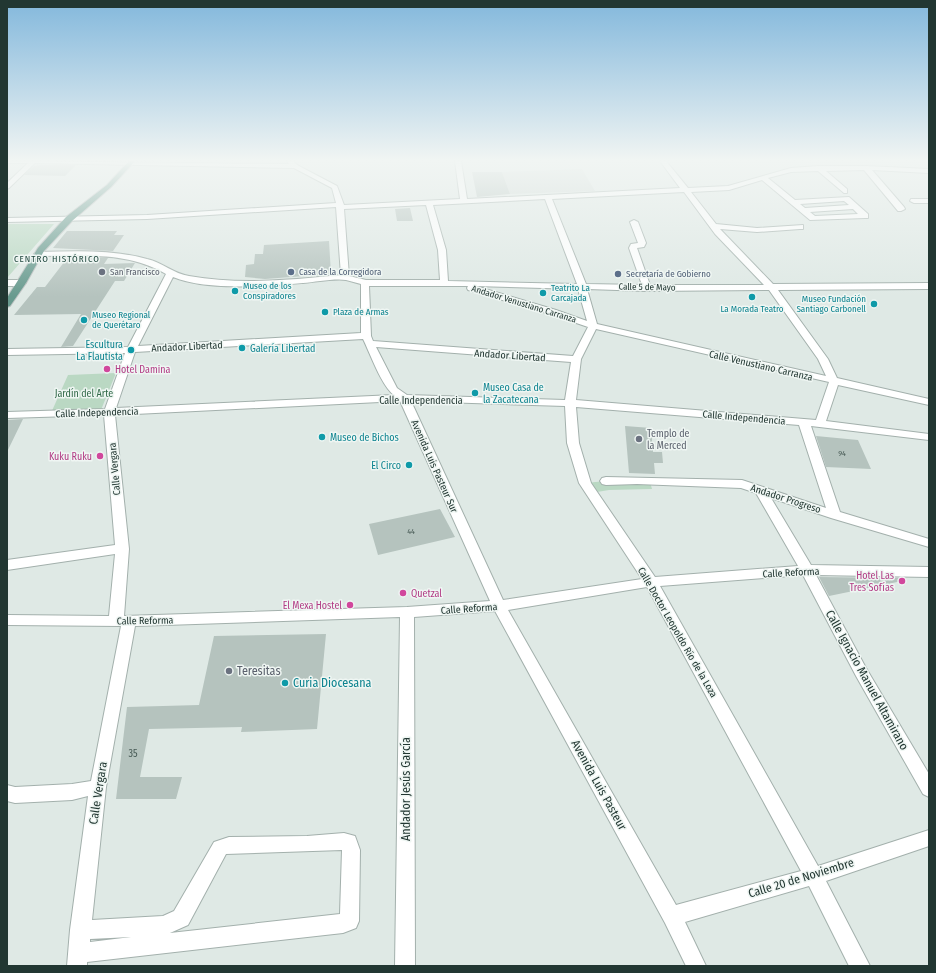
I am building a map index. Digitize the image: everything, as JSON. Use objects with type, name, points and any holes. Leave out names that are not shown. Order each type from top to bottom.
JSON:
[{"type":"main road","points":[[8,301],[22,282],[38,254],[69,219],[84,206]]},
{"type":"street","points":[[7,220],[154,216],[332,206]]},
{"type":"street","points":[[38,254],[115,254],[145,260],[169,274],[185,279],[241,284],[294,282],[345,277],[340,206]]},
{"type":"street","points":[[430,206],[442,250],[444,283]]},
{"type":"street","points":[[551,206],[582,286],[593,326]]},
{"type":"street","points":[[698,206],[714,226],[772,288],[823,359],[834,382],[820,424]]},
{"type":"street","points":[[799,206],[803,210],[813,218],[865,216],[855,207],[803,210]]},
{"type":"street","points":[[634,222],[642,243],[641,245],[634,246],[633,248],[647,288]]},
{"type":"street","points":[[714,226],[757,230],[800,227]]},
{"type":"street","points":[[109,412],[131,350],[169,274]]},
{"type":"street","name":"Calle 5 de Mayo","points":[[345,277],[365,283],[455,283],[647,288],[929,286]]},
{"type":"street","points":[[7,283],[22,282]]},
{"type":"street","name":"Avenida Luis Pasteur Sur","points":[[365,283],[368,340],[393,390],[404,398],[499,606]]},
{"type":"street","name":"Andador Venustiano Carranza","points":[[455,283],[553,312],[593,326]]},
{"type":"street","name":"Calle Doctor Leopoldo Río de la Loza","points":[[593,326],[576,359],[570,403],[573,443],[585,483],[651,582],[814,876],[860,966]]},
{"type":"street","name":"Calle Venustiano Carranza","points":[[593,326],[834,382],[929,402]]},
{"type":"street","name":"Andador Libertad","points":[[7,352],[131,350],[368,340],[576,359]]},
{"type":"street","name":"Calle Independencia","points":[[7,415],[109,412],[404,398],[570,403],[804,422],[929,437]]},
{"type":"street","name":"Calle Vergara","points":[[78,959],[80,930],[98,786],[122,621],[122,549],[109,412]]},
{"type":"street","points":[[804,422],[835,514]]},
{"type":"street","name":"Andador Progreso","points":[[606,481],[742,484],[929,543]]},
{"type":"street","name":"Calle Ignacio Manuel Altamirano","points":[[760,489],[807,570],[861,672],[929,789]]},
{"type":"street","points":[[7,565],[122,549]]},
{"type":"street","name":"Calle Reforma","points":[[7,620],[122,621],[407,612],[499,606],[651,582],[807,570],[929,572]]},
{"type":"street","name":"Avenida Luis Pasteur","points":[[499,606],[672,916],[696,966]]},
{"type":"street","name":"Andador Jesús García","points":[[405,966],[407,612]]},
{"type":"street","points":[[7,794],[15,795],[72,792],[98,786]]},
{"type":"street","name":"Calle 20 de Noviembre","points":[[672,916],[814,876],[929,838]]},
{"type":"street","points":[[78,959],[349,921],[352,850],[349,842],[344,841],[307,844],[229,845],[220,848],[181,918],[163,926],[80,930]]},
{"type":"green space","points":[[7,224],[54,224],[7,278]]},
{"type":"green space","name":"Jardín del Arte","points":[[116,373],[101,410],[51,413],[68,375]]},
{"type":"green space","points":[[606,481],[650,482],[652,489],[609,490],[591,493],[585,483]]},
{"type":"building","points":[[410,208],[413,221],[397,221],[395,209]]},
{"type":"building","points":[[67,231],[117,231],[114,235],[124,235],[113,251],[53,248]]},
{"type":"building","points":[[329,241],[331,274],[265,279],[245,277],[246,265],[254,264],[255,254],[263,254],[264,245]]},
{"type":"building","points":[[68,257],[108,258],[104,264],[135,263],[124,281],[115,281],[73,346],[61,347],[81,314],[14,315],[37,287],[45,287]]},
{"type":"building","points":[[23,419],[7,452],[7,420]]},
{"type":"building","name":"Templo de la Merced","points":[[625,426],[651,428],[653,452],[662,452],[663,463],[654,463],[655,474],[629,473]]},
{"type":"building","points":[[816,436],[858,440],[871,469],[826,467]]},
{"type":"building","points":[[440,509],[455,537],[378,555],[369,524]]},
{"type":"building","points":[[819,577],[901,578],[902,581],[829,596]]},
{"type":"building","points":[[326,634],[317,729],[241,732],[242,727],[149,729],[140,777],[182,777],[176,799],[116,799],[127,707],[199,705],[214,636]]},
{"type":"place","name":"San Francisco","points":[[102,272]]},
{"type":"place","name":"Casa de la Corregidora","points":[[291,272]]},
{"type":"place","name":"Secretaría de Gobierno","points":[[618,274]]},
{"type":"place","name":"Museo de los Conspiradores","points":[[235,291]]},
{"type":"place","name":"Teatrito La Carcajada","points":[[543,293]]},
{"type":"place","name":"La Morada Teatro","points":[[752,297]]},
{"type":"place","name":"Museo Fundación Santiago Carbonell","points":[[874,304]]},
{"type":"place","name":"Plaza de Armas","points":[[325,312]]},
{"type":"place","name":"Museo Regional de Querétaro","points":[[84,320]]},
{"type":"place","name":"Galería Libertad","points":[[242,348]]},
{"type":"place","name":"Escultura La Flautista","points":[[131,350]]},
{"type":"place","name":"Hotel Damina","points":[[107,369]]},
{"type":"place","name":"Museo Casa de la Zacatecana","points":[[475,393]]},
{"type":"place","name":"Museo de Bichos","points":[[322,437]]},
{"type":"place","name":"Templo de la Merced","points":[[639,439]]},
{"type":"place","name":"Kuku Ruku","points":[[100,456]]},
{"type":"place","name":"El Circo","points":[[409,465]]},
{"type":"place","name":"Hotel Las Tres Sofías","points":[[902,581]]},
{"type":"place","name":"Quetzal","points":[[403,593]]},
{"type":"place","name":"El Mexa Hostel","points":[[350,605]]},
{"type":"place","name":"Teresitas","points":[[229,671]]},
{"type":"place","name":"Curia Diocesana","points":[[285,683]]},
{"type":"district","name":"CENTRO HISTÓRICO","points":[[57,259]]}]
